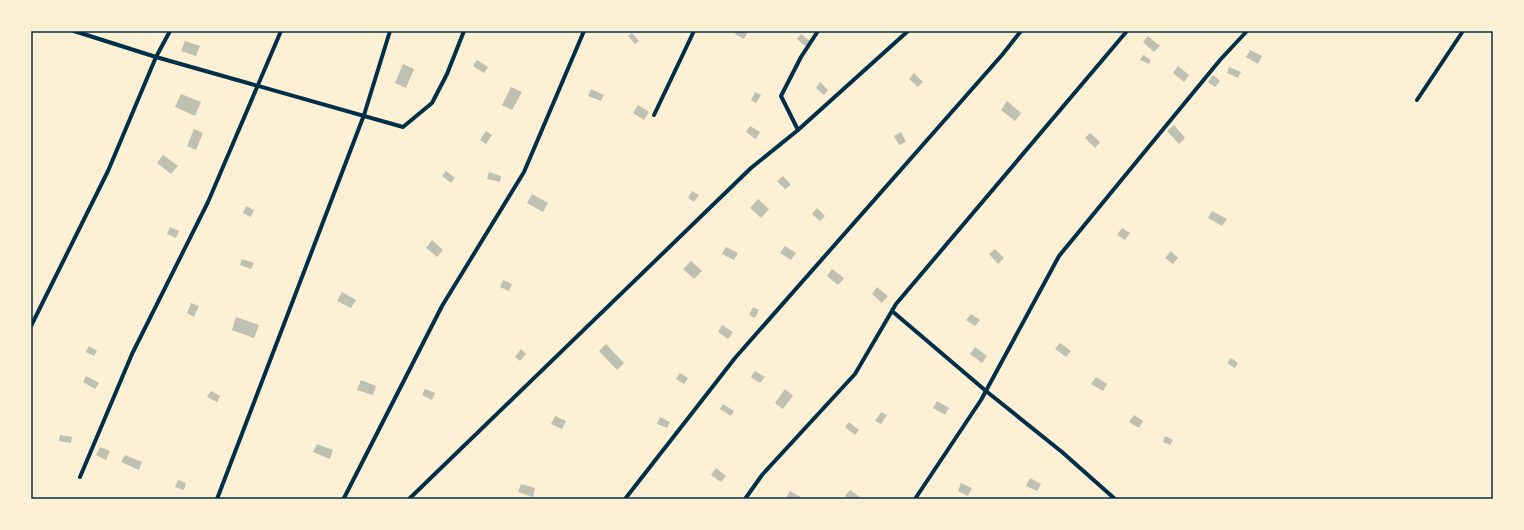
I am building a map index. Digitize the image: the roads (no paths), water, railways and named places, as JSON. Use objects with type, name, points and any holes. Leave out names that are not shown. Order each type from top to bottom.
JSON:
[{"type":"street","points":[[74,31],[156,57],[259,87],[364,115],[403,128],[432,103],[447,74],[464,31]]},
{"type":"street","points":[[31,326],[108,171],[156,57],[170,31]]},
{"type":"street","points":[[80,477],[132,354],[208,202],[259,87],[281,31]]},
{"type":"street","points":[[217,499],[364,115],[390,31]]},
{"type":"street","points":[[344,498],[442,306],[524,172],[584,31]]},
{"type":"street","points":[[654,115],[694,31]]},
{"type":"street","points":[[798,130],[781,96],[801,57],[818,31]]},
{"type":"street","points":[[409,499],[751,168],[798,130],[908,31]]},
{"type":"street","points":[[625,499],[735,358],[1002,55],[1021,31]]},
{"type":"street","points":[[744,499],[762,475],[855,374],[896,304],[1127,31]]},
{"type":"street","points":[[915,499],[986,391],[1059,256],[1214,66],[1247,31]]},
{"type":"street","points":[[1417,100],[1463,31]]},
{"type":"street","points":[[892,311],[986,391],[1062,452],[1115,499]]}]
